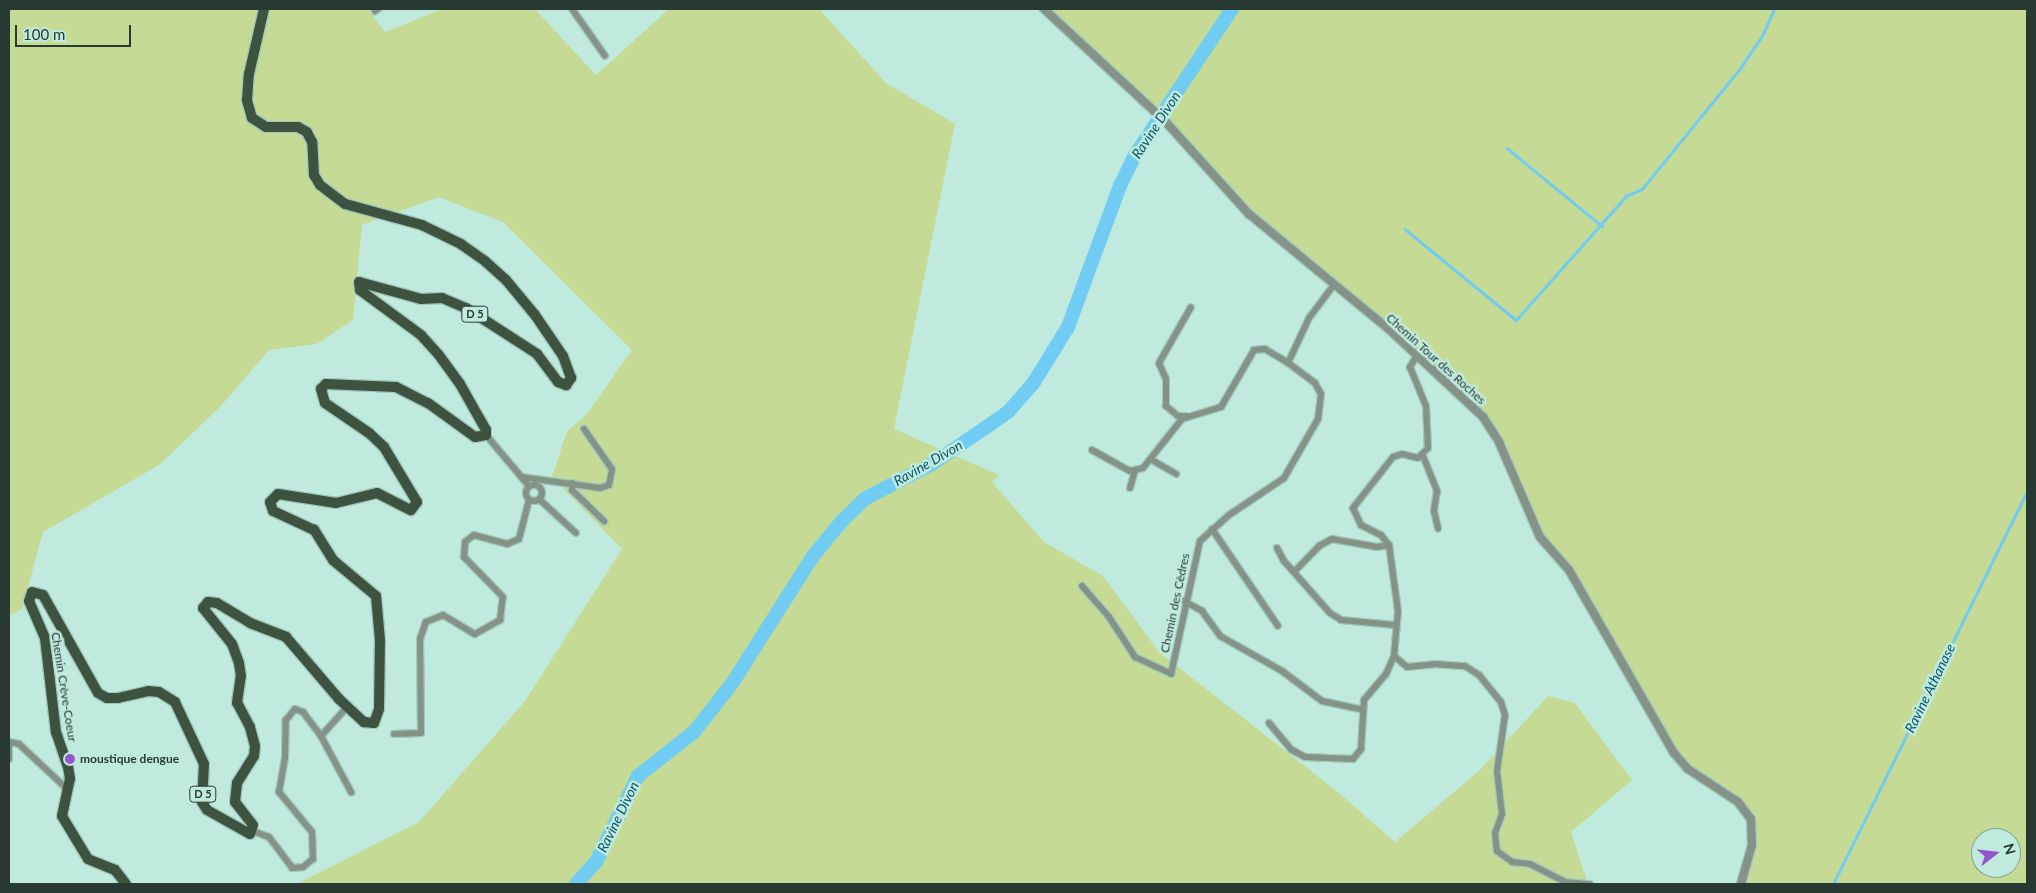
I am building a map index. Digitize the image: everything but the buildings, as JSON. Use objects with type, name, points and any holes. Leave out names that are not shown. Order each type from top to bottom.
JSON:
[{"type":"main road","name":"D 5","points":[[253,831],[252,822],[235,802],[237,783],[254,756],[255,746],[250,727],[237,702],[241,676],[239,662],[224,631],[204,612],[205,604],[217,603],[250,623],[286,637],[347,708],[364,722],[371,724],[378,719],[380,621],[376,596],[333,560],[314,530],[273,511],[270,502],[278,494],[336,503],[377,493],[411,510],[416,502],[384,447],[369,433],[325,403],[320,389],[326,384],[396,387],[428,403],[475,437],[486,435],[486,430],[460,384],[438,354],[421,335],[359,288],[359,281],[411,298],[442,298],[466,308],[537,354],[558,382],[569,383],[568,364],[549,334],[506,280],[485,261],[461,244],[422,225],[345,204],[320,185],[314,175],[312,142],[307,132],[298,127],[266,127],[252,118],[247,100],[248,74],[264,9]]},
{"type":"main road","name":"Chemin Crève-Coeur","points":[[126,884],[115,870],[88,859],[62,816],[67,789],[68,767],[56,733],[45,638],[29,601],[32,592],[43,595],[98,693],[107,698],[118,698],[148,691],[160,692],[175,702],[204,764],[202,802],[207,810],[247,835],[253,831]]},
{"type":"street","points":[[572,9],[605,56]]},
{"type":"street","name":"Chemin Tour des Roches","points":[[1044,9],[1164,120],[1249,214],[1333,286],[1392,332],[1416,357],[1473,406],[1492,429],[1540,537],[1569,570],[1674,753],[1688,768],[1738,802],[1751,819],[1752,845],[1741,884]]},
{"type":"street","points":[[1288,363],[1309,318],[1333,286]]},
{"type":"street","points":[[1187,417],[1178,416],[1166,406],[1166,379],[1158,362],[1191,307]]},
{"type":"street","name":"Chemin des Cèdres","points":[[1082,586],[1104,610],[1135,657],[1171,674],[1184,601],[1200,541],[1212,529],[1284,478],[1318,419],[1321,394],[1315,383],[1288,363],[1265,349],[1254,350],[1221,407],[1187,417]]},
{"type":"street","points":[[1416,357],[1410,367],[1426,406],[1428,448],[1423,456]]},
{"type":"street","points":[[1130,488],[1135,471],[1152,460],[1177,422],[1187,417]]},
{"type":"street","points":[[521,477],[605,487],[613,477],[612,469],[584,429]]},
{"type":"street","points":[[486,435],[529,486],[538,486],[542,491],[539,499]]},
{"type":"street","points":[[1092,450],[1121,467],[1135,471]]},
{"type":"street","points":[[1269,723],[1292,750],[1305,757],[1347,761],[1358,755],[1361,749],[1361,709],[1364,700],[1386,674],[1394,656],[1395,624],[1398,611],[1389,545],[1382,535],[1361,525],[1353,508],[1392,456],[1423,456]]},
{"type":"street","points":[[1423,456],[1437,491],[1434,511],[1438,529]]},
{"type":"street","points":[[1152,460],[1176,474]]},
{"type":"street","points":[[572,484],[572,490],[604,520]]},
{"type":"street","points":[[394,734],[421,733],[420,638],[426,622],[444,615],[475,634],[500,620],[503,597],[464,557],[464,542],[474,535],[507,544],[519,539],[529,500],[526,495],[529,486]]},
{"type":"street","points":[[529,500],[539,499],[576,533]]},
{"type":"street","points":[[1212,529],[1278,626]]},
{"type":"street","points":[[1295,571],[1319,546],[1332,539],[1378,547],[1389,545]]},
{"type":"street","points":[[1277,548],[1330,613],[1341,620],[1395,624]]},
{"type":"street","points":[[1184,601],[1202,612],[1220,636],[1282,672],[1322,701],[1361,709]]},
{"type":"street","points":[[1394,656],[1407,667],[1434,664],[1465,666],[1479,675],[1501,702],[1505,715],[1497,771],[1502,814],[1495,832],[1497,851],[1512,862],[1530,864],[1565,882],[1590,884]]},
{"type":"street","points":[[253,831],[269,837],[292,868],[303,868],[313,859],[312,832],[279,792],[288,714],[299,708],[321,736],[351,792]]},
{"type":"street","points":[[321,736],[347,708]]},
{"type":"street","points":[[9,759],[9,742],[19,744],[67,789]]},
{"type":"green space","points":[[9,9],[368,9],[385,32],[442,9],[535,9],[596,75],[669,9],[819,9],[886,83],[955,124],[894,429],[999,475],[992,482],[1044,542],[1103,576],[1159,652],[1339,793],[1395,842],[1481,769],[1548,696],[1575,703],[1632,780],[1571,832],[1588,884],[297,884],[419,822],[525,701],[622,549],[552,477],[567,431],[586,415],[632,350],[503,222],[439,197],[362,225],[353,320],[317,344],[269,350],[221,406],[159,465],[43,532],[22,609],[9,616]]},
{"type":"green space","points":[[1050,9],[2027,9],[2027,884],[1741,884],[1752,845],[1746,812],[1688,769],[1569,570],[1540,537],[1499,442],[1473,406],[1249,214],[1164,120]]},
{"type":"waterway","name":"Ravine Divon","points":[[576,884],[596,862],[638,776],[694,732],[733,682],[813,556],[842,521],[866,498],[932,464],[1009,411],[1034,382],[1068,327],[1120,186],[1135,155],[1232,9]]},
{"type":"waterway","points":[[1405,229],[1516,320],[1626,196],[1642,189],[1741,67],[1763,34],[1774,9]]},
{"type":"waterway","points":[[1507,148],[1602,226]]},
{"type":"waterway","name":"Ravine Athanase","points":[[1833,884],[2027,492]]},
{"type":"place","name":"moustique dengue","points":[[70,759]]}]
